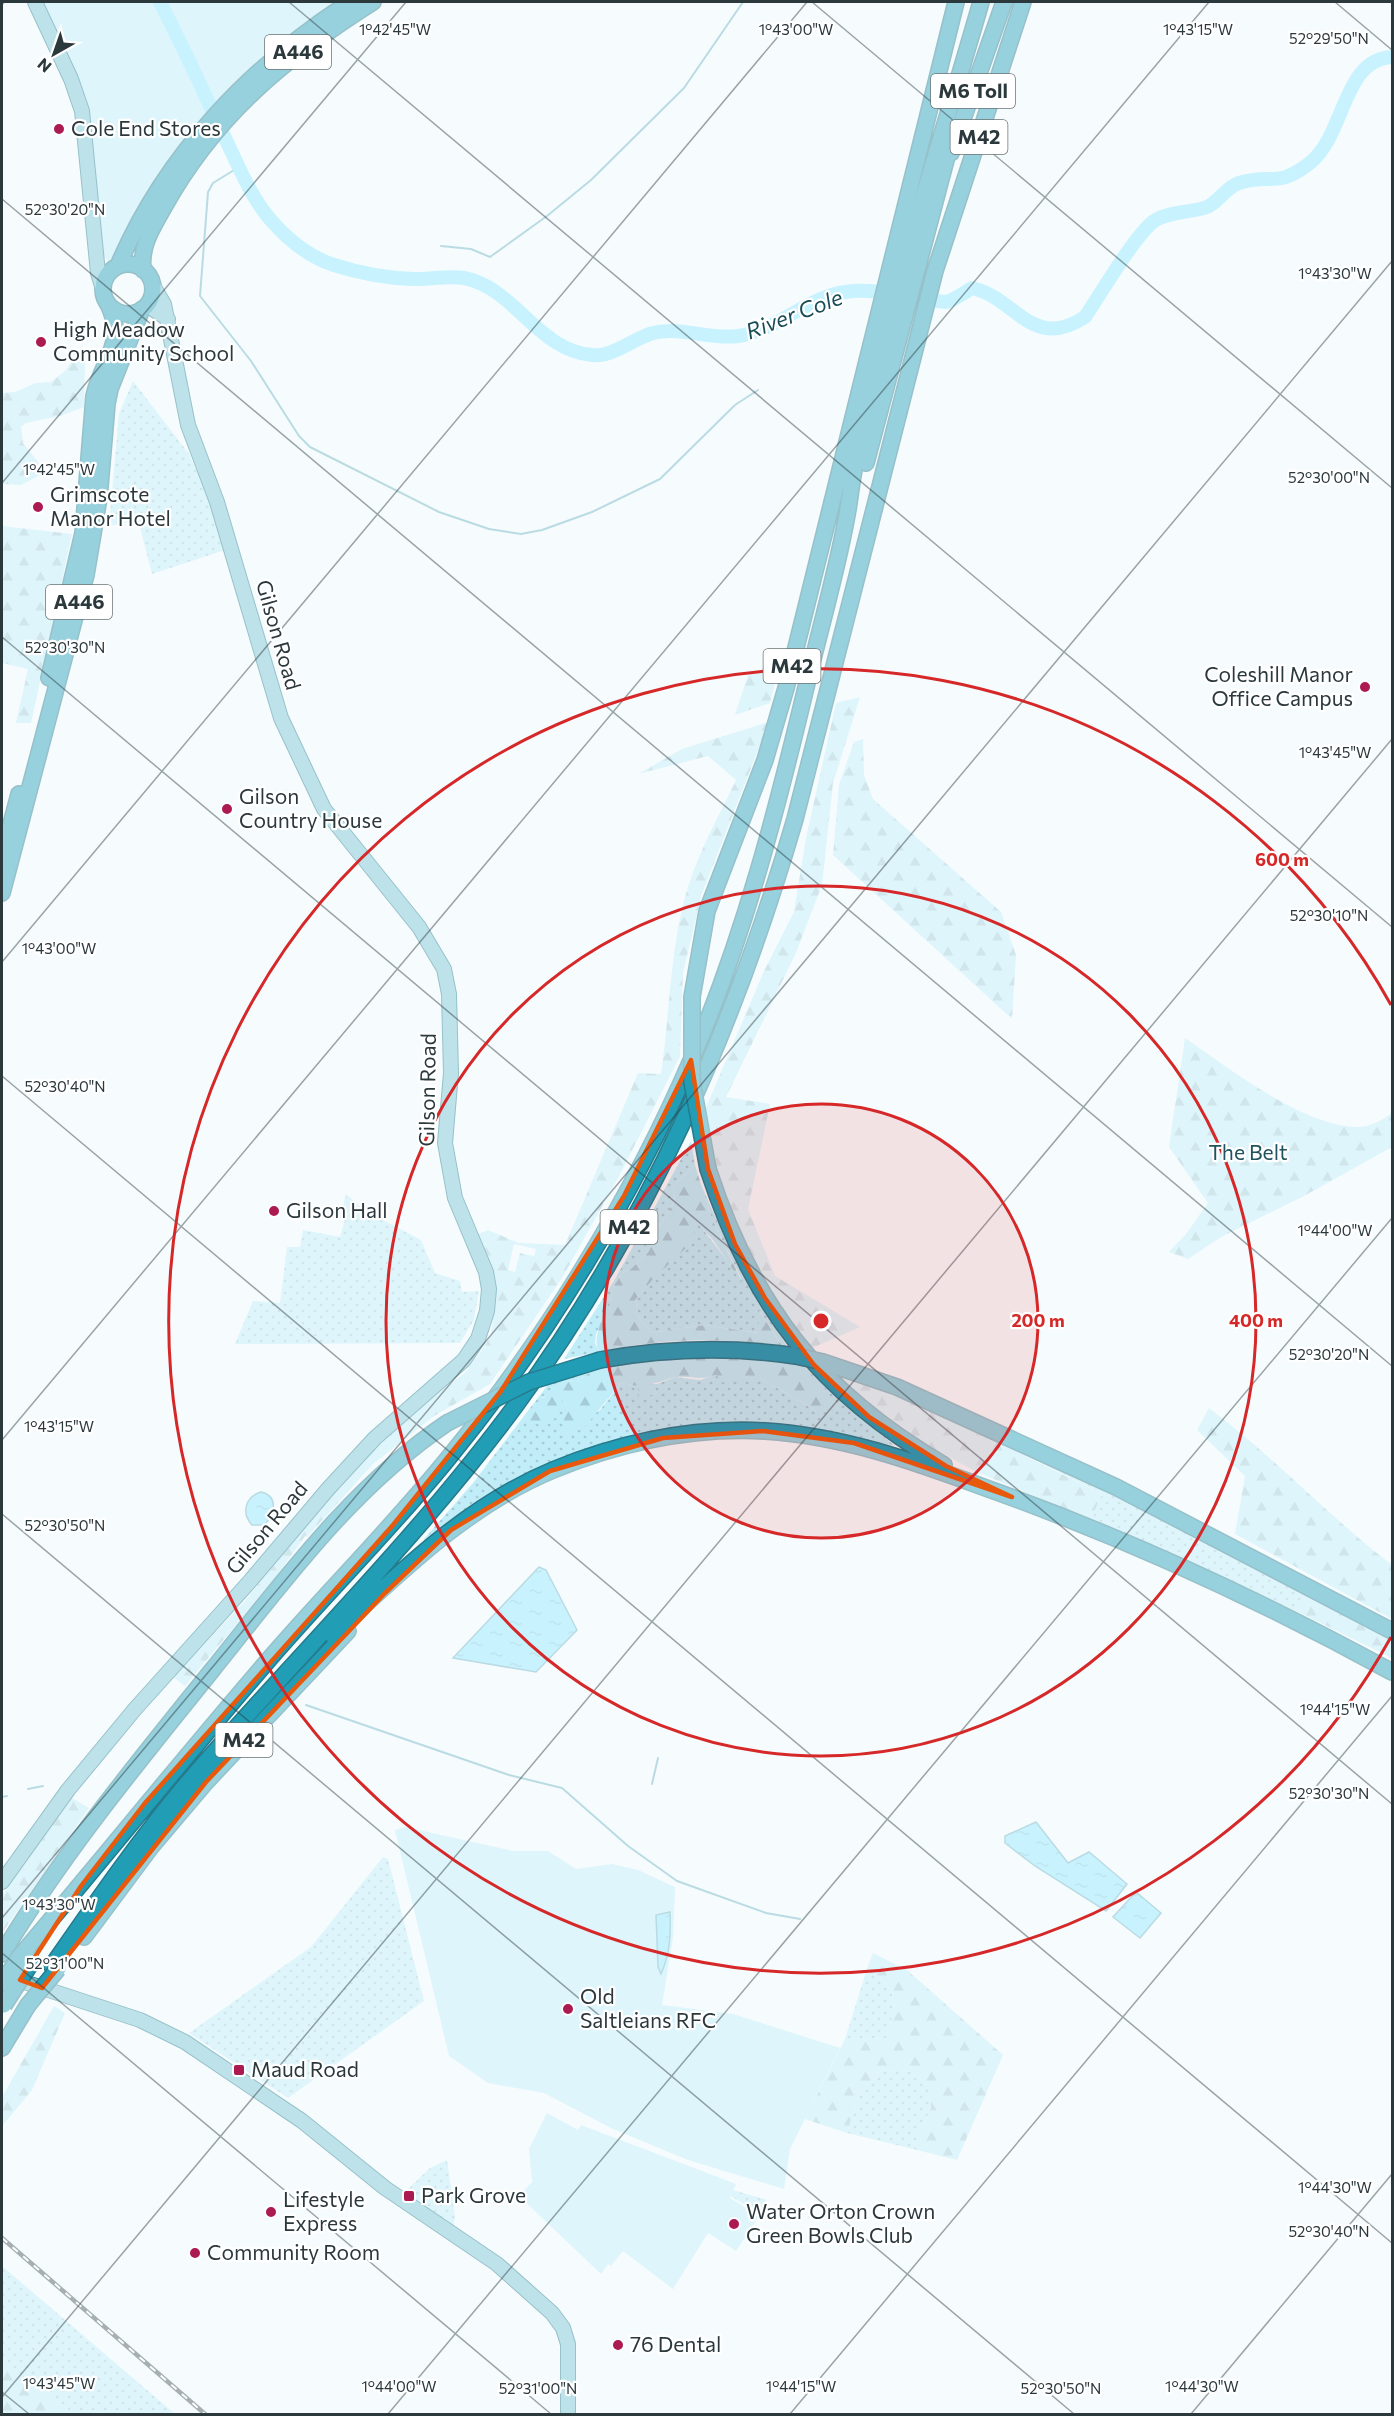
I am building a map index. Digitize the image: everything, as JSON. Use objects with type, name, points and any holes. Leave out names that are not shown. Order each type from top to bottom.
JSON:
[{"type":"highway","name":"A446","points":[[116,268],[143,214],[230,106],[282,49],[350,2]]},
{"type":"highway","name":"A446","points":[[230,106],[285,62],[373,2]]},
{"type":"highway","name":"M42","points":[[905,264],[956,2]]},
{"type":"highway","name":"M42","points":[[983,2],[905,264],[765,760],[707,911],[692,997],[692,1082],[708,1169],[727,1224],[744,1261],[779,1318],[814,1365],[869,1417],[898,1438],[946,1466],[1012,1497]]},
{"type":"highway","points":[[941,181],[983,2]]},
{"type":"highway","name":"M6 Toll","points":[[941,181],[1004,2]]},
{"type":"highway","name":"M42","points":[[55,1968],[131,1854],[188,1783],[430,1511],[513,1408],[590,1295],[652,1187],[685,1120],[733,1009],[772,898],[795,819],[936,272],[1023,2]]},
{"type":"highway","name":"A446","points":[[143,270],[141,256],[152,230],[205,135]]},
{"type":"highway","name":"M42","points":[[905,264],[941,181]]},
{"type":"highway","points":[[127,264],[143,270],[152,284],[153,291],[145,307],[123,313],[105,296],[108,274],[116,268],[127,264]]},
{"type":"highway","name":"A446","points":[[2,858],[78,562],[87,496],[94,396],[98,380],[117,336],[116,324],[105,296]]},
{"type":"highway","name":"A446","points":[[2,893],[86,575],[98,508],[110,389],[145,307]]},
{"type":"highway","name":"M42","points":[[27,1957],[145,1803],[262,1667],[393,1525],[452,1454],[501,1391],[572,1284],[624,1196],[694,1054],[751,895],[786,770],[846,522],[855,465],[887,331]]},
{"type":"highway","points":[[3,1951],[62,1860],[286,1578],[350,1504],[380,1475],[447,1423],[529,1382],[600,1360],[652,1351],[700,1348],[796,1356],[824,1362],[897,1387],[1116,1487],[1392,1630]]},
{"type":"highway","points":[[270,1692],[428,1547],[488,1505],[550,1471],[621,1447],[706,1432],[763,1431],[818,1436],[854,1443],[899,1456],[1106,1534],[1231,1590],[1392,1672]]},
{"type":"highway","name":"M42","points":[[2,2048],[25,2008],[151,1847],[237,1748],[332,1646],[451,1530]]},
{"type":"highway","points":[[2,1983],[27,1957]]},
{"type":"highway","points":[[3,2007],[27,1957]]},
{"type":"main road","points":[[35,2],[80,101],[97,256],[105,296]]},
{"type":"main road","points":[[97,256],[116,268]]},
{"type":"main road","name":"Gilson Road","points":[[2,1882],[68,1790],[135,1708],[251,1580],[336,1480],[375,1438],[464,1360],[478,1339],[487,1311],[489,1289],[486,1272],[455,1198],[445,1143],[451,1073],[447,976],[434,949],[419,927],[324,809],[289,739],[217,502],[188,425],[168,319],[164,304],[152,284]]},
{"type":"main road","points":[[145,307],[168,319]]},
{"type":"main road","points":[[2,1974],[140,2020],[174,2036],[302,2121],[385,2188],[486,2256],[552,2313],[563,2328],[568,2344],[568,2415]]},
{"type":"highlighted area","points":[[691,1060],[708,1169],[735,1244],[765,1298],[814,1365],[869,1417],[946,1466],[1012,1497],[854,1443],[763,1431],[663,1438],[550,1471],[451,1530],[385,1593],[206,1782],[42,1988],[20,1980],[81,1886],[145,1803],[393,1525],[501,1391],[624,1196]]},
{"type":"green space","points":[[41,2],[336,2],[307,22],[254,65],[207,114],[144,197],[121,247],[111,262],[102,256],[92,145]]},
{"type":"green space","points":[[85,356],[84,407],[60,416],[26,423],[21,427],[23,443],[46,472],[21,485],[2,484],[2,393],[15,392],[36,383],[51,382],[65,371],[74,358]]},
{"type":"green space","points":[[133,381],[189,454],[211,503],[225,550],[152,574],[138,520],[109,526],[119,414]]},
{"type":"green space","points":[[2,526],[72,534],[31,723],[16,723],[28,669],[2,663]]},
{"type":"green space","points":[[780,662],[770,703],[735,715],[748,675]]},
{"type":"green space","points":[[860,697],[833,783],[822,885],[795,955],[726,1097],[770,1104],[748,1209],[775,1276],[860,1327],[812,1348],[780,1310],[752,1264],[731,1217],[714,1166],[714,1153],[705,1110],[764,971],[794,912],[806,838],[836,703]]},
{"type":"green space","points":[[769,722],[701,896],[683,973],[680,1056],[618,1178],[562,1278],[490,1384],[434,1416],[373,1464],[307,1537],[306,1535],[274,1579],[185,1686],[173,1677],[245,1601],[320,1507],[411,1414],[466,1372],[482,1350],[491,1335],[496,1290],[476,1235],[488,1230],[519,1243],[565,1245],[638,1073],[661,1074],[674,954],[683,906],[699,858],[736,780],[708,756],[638,774],[682,749]],"holes":[[[514,1244],[536,1249],[534,1256],[520,1253],[515,1272],[508,1270]]]},
{"type":"green space","points":[[863,739],[864,775],[873,799],[1001,912],[1016,955],[1012,1019],[833,855],[839,785],[854,742]]},
{"type":"green space","name":"The Belt","points":[[1185,1038],[1266,1093],[1311,1116],[1333,1123],[1359,1127],[1384,1119],[1392,1113],[1392,1147],[1304,1196],[1221,1237],[1188,1259],[1169,1252],[1186,1234],[1208,1203],[1169,1147]]},
{"type":"green space","points":[[691,1141],[695,1165],[673,1186],[675,1200],[657,1230],[649,1251],[631,1269],[622,1273],[612,1289],[609,1310],[596,1334],[595,1343],[599,1352],[564,1359],[614,1281]]},
{"type":"green space","points":[[695,1165],[712,1219],[744,1286],[713,1240],[698,1224],[688,1246],[653,1279],[635,1300],[639,1318],[651,1333],[704,1325],[758,1333],[759,1310],[782,1346],[735,1341],[690,1340],[623,1347],[599,1352],[596,1342],[600,1315],[609,1310],[612,1289],[622,1273],[631,1269],[649,1251],[657,1230],[675,1200],[673,1186]]},
{"type":"green space","points":[[701,1184],[740,1267],[787,1346],[782,1346],[760,1311],[759,1333],[704,1325],[651,1333],[639,1318],[635,1300],[698,1223],[742,1280],[712,1219]]},
{"type":"green space","points":[[346,1194],[364,1210],[421,1240],[435,1273],[460,1281],[462,1292],[479,1291],[474,1320],[460,1343],[235,1344],[253,1301],[280,1303],[287,1247],[300,1247],[303,1230],[340,1237],[345,1219],[340,1218]]},
{"type":"green space","points":[[681,1355],[777,1359],[791,1362],[808,1369],[813,1374],[838,1409],[829,1413],[816,1411],[759,1377],[750,1381],[724,1383],[716,1375],[700,1378],[677,1377],[648,1383],[657,1393],[639,1399],[638,1386],[621,1383],[583,1429],[564,1434],[564,1395],[556,1418],[540,1424],[526,1425],[535,1406],[559,1381],[576,1382],[596,1368],[638,1359]]},
{"type":"green space","points":[[596,1368],[576,1382],[559,1381],[551,1393],[541,1398],[564,1393],[564,1434],[600,1410],[621,1383],[639,1386],[639,1398],[657,1393],[647,1383],[657,1384],[675,1377],[700,1380],[716,1375],[759,1377],[816,1411],[838,1409],[816,1378],[895,1446],[804,1427],[767,1424],[606,1446],[428,1542],[424,1539],[473,1483],[550,1382]]},
{"type":"green space","points":[[829,1373],[916,1402],[1102,1494],[1091,1520],[975,1471],[924,1443]]},
{"type":"green space","points":[[1209,1408],[1392,1565],[1392,1619],[1235,1534],[1245,1476],[1197,1430]]},
{"type":"green space","points":[[980,1432],[1107,1490],[1305,1593],[1298,1612],[1177,1556],[1091,1520],[1102,1494]]},
{"type":"green space","points":[[1305,1593],[1392,1640],[1392,1658],[1298,1612]]},
{"type":"green space","points":[[72,1798],[89,1808],[2,1933],[2,1896]]},
{"type":"green space","name":"Old Saltleians RFC","points":[[405,1827],[513,1851],[548,1851],[576,1869],[612,1864],[638,1870],[675,1887],[673,1938],[662,2005],[733,2014],[840,2048],[790,2149],[784,2189],[688,2160],[611,2128],[544,2093],[488,2083],[449,2056],[395,1830]]},
{"type":"green space","points":[[383,1857],[388,1859],[424,2001],[288,2098],[189,2033],[311,1947]]},
{"type":"green space","points":[[873,1953],[907,1970],[1003,2055],[957,2160],[913,2149],[931,2108],[929,2085],[913,2072],[881,2070],[859,2094],[847,2133],[805,2119],[845,2039],[886,2038],[894,2011],[892,1989],[867,1969]]},
{"type":"green space","points":[[867,1969],[892,1989],[894,2011],[886,2038],[845,2039]]},
{"type":"green space","points":[[54,2006],[65,2013],[32,2090],[2,2126],[2,2097]]},
{"type":"green space","points":[[881,2070],[913,2072],[929,2085],[931,2108],[913,2149],[847,2133],[859,2094]]},
{"type":"green space","points":[[547,2113],[578,2130],[581,2125],[736,2184],[730,2198],[759,2216],[736,2251],[708,2233],[673,2289],[623,2251],[611,2266],[608,2264],[601,2274],[519,2196],[532,2182],[529,2149]]},
{"type":"green space","points":[[447,2160],[455,2217],[453,2227],[449,2227],[406,2191],[430,2168]]},
{"type":"green space","points":[[733,2190],[767,2200],[757,2213],[731,2196]]},
{"type":"green space","points":[[2,2266],[175,2414],[75,2414],[2,2365]]},
{"type":"green space","points":[[2,2365],[75,2414],[2,2414]]},
{"type":"water","points":[[261,1492],[271,1497],[273,1511],[264,1525],[252,1525],[246,1506],[251,1498]]},
{"type":"water","points":[[539,1567],[546,1570],[577,1630],[536,1672],[453,1658]]},
{"type":"water","points":[[1036,1822],[1068,1863],[1089,1852],[1127,1884],[1106,1911],[1035,1866],[1005,1843],[1005,1836]]},
{"type":"water","points":[[1136,1892],[1161,1913],[1140,1938],[1113,1917]]},
{"type":"water","points":[[670,1912],[669,1944],[661,1974],[658,1967],[656,1915]]},
{"type":"waterway","name":"River Cole","points":[[160,2],[249,188],[269,218],[290,240],[325,262],[353,270],[403,278],[457,277],[482,284],[498,293],[556,343],[573,351],[592,355],[608,353],[645,336],[664,331],[727,337],[752,333],[831,295],[855,291],[885,292],[945,302],[972,288],[987,293],[1037,326],[1051,328],[1067,326],[1085,317],[1137,239],[1154,221],[1166,215],[1207,207],[1239,183],[1282,178],[1311,162],[1322,150],[1363,70],[1376,61],[1392,57]]},
{"type":"waterway","points":[[441,246],[471,249],[490,257],[547,216],[591,180],[684,88],[743,2]]},
{"type":"waterway","points":[[239,167],[213,183],[208,192],[200,296],[251,361],[299,436],[310,447],[439,512],[489,529],[521,534],[542,530],[592,512],[660,479],[735,405],[758,390]]},
{"type":"waterway","points":[[306,1705],[509,1775],[562,1788],[628,1846],[677,1881],[766,1913],[800,1919]]},
{"type":"waterway","points":[[652,1784],[658,1758]]},
{"type":"waterway","points":[[28,1789],[43,1786]]},
{"type":"waterway","points":[[2,1797],[7,1796]]},
{"type":"railway","points":[[2,2238],[205,2414]]},
{"type":"place","name":"Cole End Stores","points":[[59,129]]},
{"type":"place","name":"High Meadow Community School","points":[[41,342]]},
{"type":"place","name":"Grimscote Manor Hotel","points":[[38,507]]},
{"type":"place","name":"Coleshill Manor Office Campus","points":[[1365,687]]},
{"type":"place","name":"Gilson Country House","points":[[227,809]]},
{"type":"place","name":"Gilson Hall","points":[[274,1211]]},
{"type":"place","name":"Old Saltleians RFC","points":[[568,2009]]},
{"type":"place","name":"Maud Road","points":[[239,2070]]},
{"type":"place","name":"Park Grove","points":[[409,2196]]},
{"type":"place","name":"Lifestyle Express","points":[[271,2212]]},
{"type":"place","name":"Water Orton Crown Green Bowls Club","points":[[734,2224]]},
{"type":"place","name":"Community Room","points":[[195,2253]]},
{"type":"place","name":"76 Dental","points":[[618,2345]]}]
